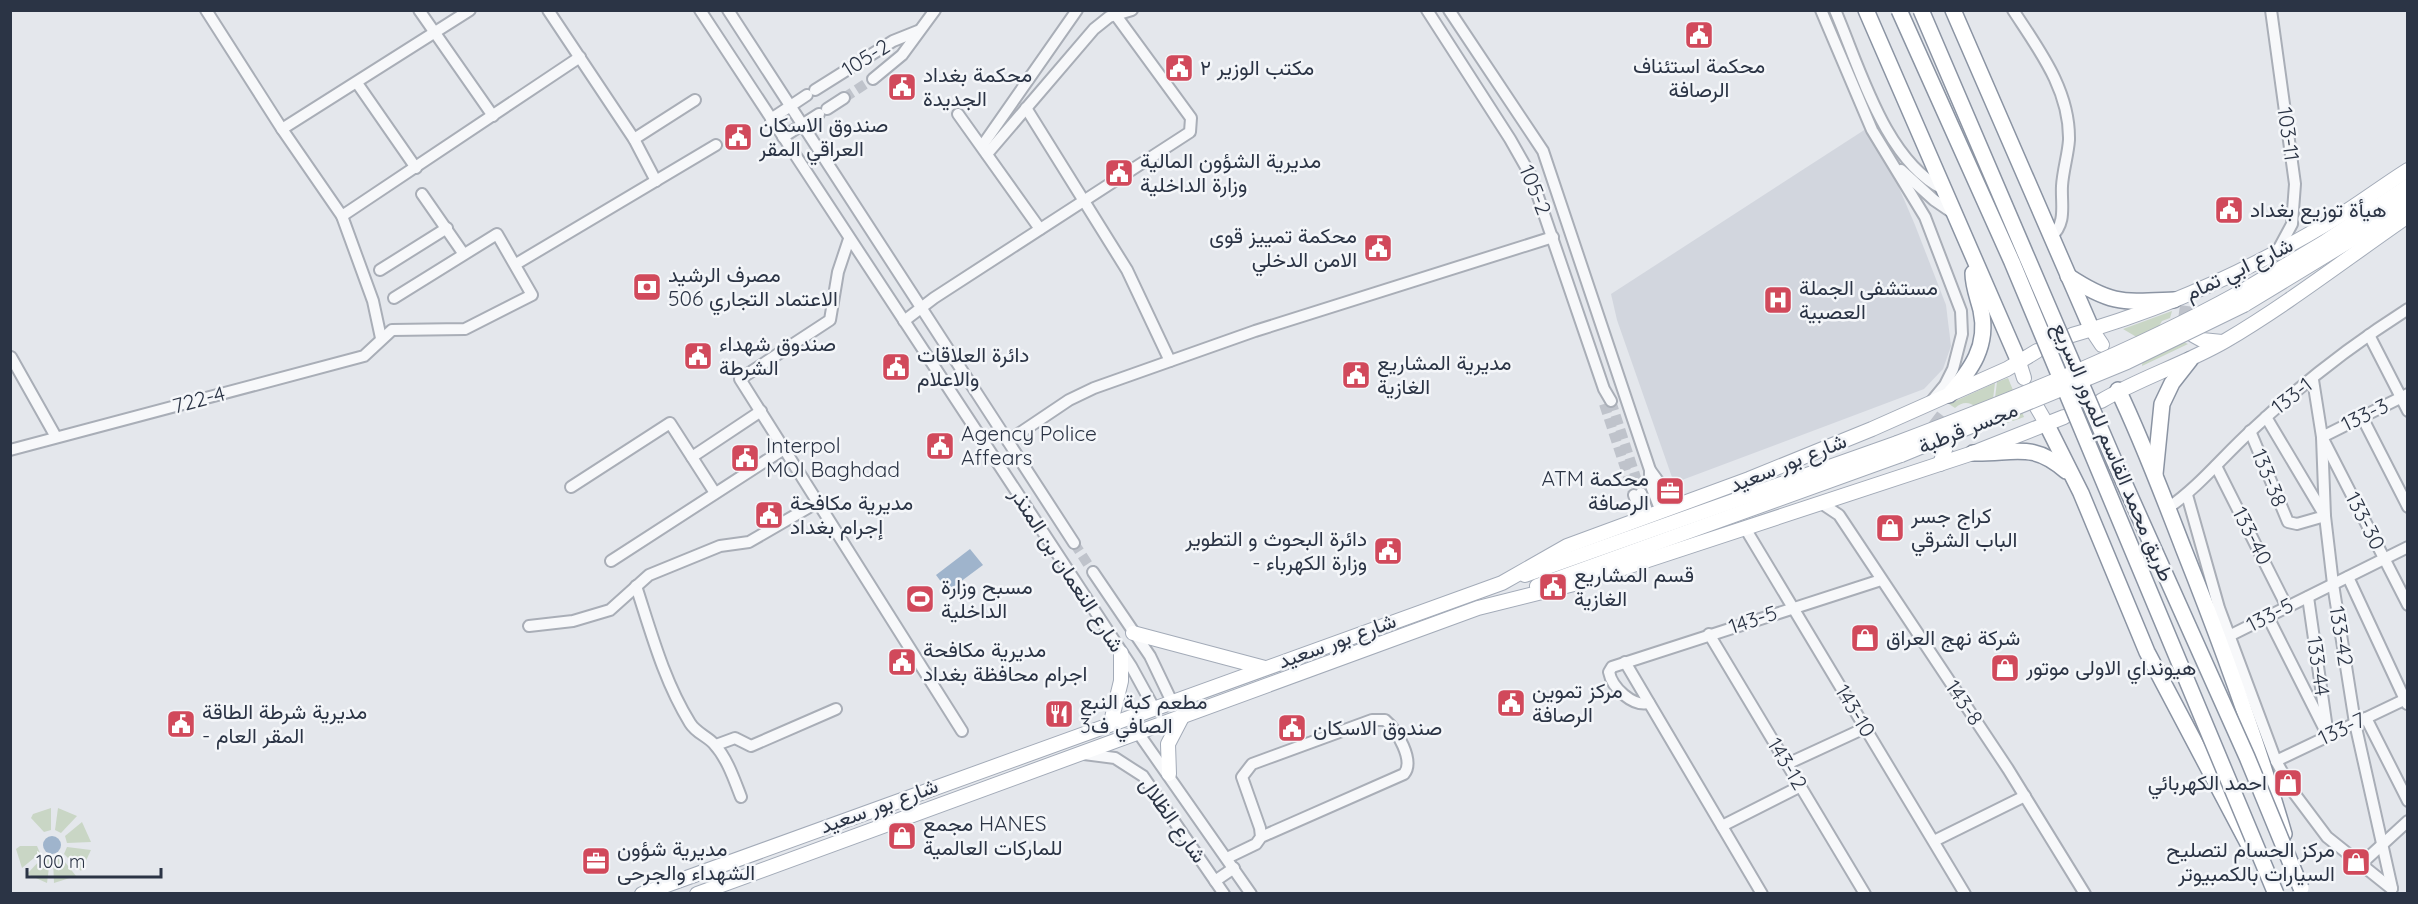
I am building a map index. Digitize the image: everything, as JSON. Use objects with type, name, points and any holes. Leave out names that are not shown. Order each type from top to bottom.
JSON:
[{"type":"highway","points":[[1866,10],[2019,362]]},
{"type":"highway","name":"طريق محمد القاسم للمرور السريع","points":[[1899,10],[2012,262],[2275,894]]},
{"type":"highway","name":"طريق محمد القاسم للمرور السريع","points":[[1922,10],[2109,449],[2247,757],[2302,891]]},
{"type":"highway","points":[[1953,10],[2092,330]]},
{"type":"highway","points":[[1949,396],[1971,368],[1981,345],[1982,320],[1973,282],[1974,261]]},
{"type":"highway","points":[[2068,276],[2092,292],[2113,301],[2181,303]]},
{"type":"highway","points":[[2155,474],[2162,404],[2168,390],[2190,360]]},
{"type":"highway","points":[[2118,390],[2155,474],[2200,590],[2264,765],[2302,891]]},
{"type":"highway","points":[[2046,423],[2072,477],[2131,615],[2203,761],[2275,894]]},
{"type":"highway","points":[[1973,453],[2033,451],[2052,458],[2072,477]]},
{"type":"main road","name":"شارع ابي تمام","points":[[2072,335],[2181,303],[2203,288],[2276,253],[2329,223],[2408,170]]},
{"type":"main road","name":"مجسر قرطبة","points":[[2241,299],[2408,186]]},
{"type":"main road","name":"مجسر قرطبة","points":[[1502,600],[2153,351],[2241,299],[2351,240],[2408,201]]},
{"type":"main road","points":[[2101,401],[2118,390],[2190,360],[2223,342],[2268,314],[2408,216]]},
{"type":"main road","points":[[2092,330],[2102,345]]},
{"type":"main road","points":[[2193,335],[2202,340],[2223,342]]},
{"type":"main road","points":[[1930,411],[1949,396],[2037,351]]},
{"type":"main road","points":[[2019,362],[2024,378]]},
{"type":"main road","points":[[2113,371],[2118,390]]},
{"type":"main road","points":[[2035,404],[2046,423]]},
{"type":"main road","name":"شارع بور سعيد","points":[[642,894],[1112,722],[1502,583],[1550,554],[1749,479],[1910,413],[1930,411]]},
{"type":"main road","name":"شارع بور سعيد","points":[[697,894],[1502,600],[1578,583],[1973,453],[2064,417]]},
{"type":"main road","points":[[1940,464],[1948,441]]},
{"type":"main road","name":"مجسر قرطبة","points":[[1502,583],[1899,449]]},
{"type":"main road","points":[[1133,633],[1265,668]]},
{"type":"main road","points":[[1112,722],[1121,681],[1121,653]]},
{"type":"main road","points":[[1169,774],[1168,744],[1180,719]]},
{"type":"street","points":[[206,10],[282,129],[342,216],[373,301],[381,338],[392,330],[465,329],[532,295],[497,234],[463,253],[394,298]]},
{"type":"street","points":[[419,10],[493,116]]},
{"type":"street","points":[[282,129],[470,10]]},
{"type":"street","points":[[548,10],[634,140],[656,181]]},
{"type":"street","name":"شارع النعمان بن المنذر","points":[[700,10],[1121,653],[1154,708]]},
{"type":"street","name":"شارع النعمان بن المنذر","points":[[728,10],[1074,543]]},
{"type":"street","name":"105-2","points":[[873,79],[896,62],[935,10]]},
{"type":"street","points":[[985,150],[1077,10]]},
{"type":"street","points":[[985,150],[1026,108],[1094,29],[1114,13],[1132,10]]},
{"type":"street","name":"105-2","points":[[1427,10],[1521,157],[1536,188],[1607,403]]},
{"type":"street","points":[[1449,10],[1543,151],[1650,470],[1658,481],[1655,514]]},
{"type":"street","points":[[1821,10],[1866,118],[1925,217],[1962,317],[1962,334],[1953,369],[1930,411]]},
{"type":"street","points":[[1835,10],[1893,142],[1914,168],[1943,189]]},
{"type":"street","points":[[2013,10],[2048,64],[2066,110],[2069,142],[2063,180],[2062,218],[2059,230],[2051,237]]},
{"type":"street","name":"103-11","points":[[2271,10],[2295,183],[2292,224],[2276,253]]},
{"type":"street","points":[[904,321],[1040,229],[1188,134],[1192,125],[1191,118],[1114,13]]},
{"type":"street","name":"105-2","points":[[771,118],[885,46],[918,30]]},
{"type":"street","points":[[885,46],[896,62]]},
{"type":"street","points":[[342,216],[580,57]]},
{"type":"street","points":[[357,83],[416,168]]},
{"type":"street","name":"105-2","points":[[783,137],[844,98]]},
{"type":"street","points":[[634,140],[695,100]]},
{"type":"street","points":[[1026,108],[1137,288],[1170,361]]},
{"type":"street","points":[[957,114],[1040,229]]},
{"type":"street","points":[[516,264],[716,145]]},
{"type":"street","points":[[1886,155],[1929,196],[1953,213]]},
{"type":"street","points":[[423,194],[463,253]]},
{"type":"street","points":[[380,270],[447,228]]},
{"type":"street","points":[[1008,441],[1077,396],[1170,361],[1264,328],[1553,237]]},
{"type":"street","points":[[849,239],[838,272],[830,320],[740,379],[962,730]]},
{"type":"street","points":[[2405,311],[2408,324]]},
{"type":"street","name":"133-1","points":[[2168,508],[2187,495],[2266,417],[2369,335],[2405,311]]},
{"type":"street","points":[[2369,335],[2404,396],[2408,411]]},
{"type":"street","name":"722-4","points":[[10,450],[364,356],[381,338]]},
{"type":"street","points":[[10,357],[56,437]]},
{"type":"street","name":"133-42","points":[[2313,380],[2322,436],[2325,516],[2333,584],[2355,723],[2394,891]]},
{"type":"street","name":"133-3","points":[[2322,436],[2404,396]]},
{"type":"street","points":[[692,457],[761,411]]},
{"type":"street","points":[[2266,417],[2325,516]]},
{"type":"street","points":[[2362,417],[2408,507]]},
{"type":"street","points":[[571,487],[670,423],[715,493]]},
{"type":"street","name":"133-38","points":[[2250,431],[2288,522],[2297,524],[2325,516]]},
{"type":"street","name":"133-30","points":[[2322,436],[2408,604]]},
{"type":"street","points":[[611,561],[784,449]]},
{"type":"street","name":"133-40","points":[[2216,466],[2287,607]]},
{"type":"street","points":[[1638,494],[1655,514]]},
{"type":"street","points":[[2187,495],[2219,608],[2276,761],[2294,793],[2317,825],[2338,847],[2394,891]]},
{"type":"street","points":[[1839,515],[1843,496]]},
{"type":"street","points":[[529,626],[573,621],[610,610],[649,575],[720,546],[749,542],[818,502]]},
{"type":"street","name":"143-8","points":[[1821,503],[1839,515],[2025,796],[2085,894]]},
{"type":"street","points":[[1035,522],[1053,511]]},
{"type":"street","name":"143-10","points":[[1745,528],[1965,894]]},
{"type":"street","name":"133-5","points":[[2229,636],[2408,547]]},
{"type":"street","name":"شارع النعمان بن المنذر","points":[[1093,572],[1158,670],[1172,702]]},
{"type":"street","points":[[2348,577],[2407,700]]},
{"type":"street","name":"143-5","points":[[1625,662],[1881,580]]},
{"type":"street","points":[[636,586],[658,656],[686,715],[695,730],[716,745],[741,797]]},
{"type":"street","name":"133-44","points":[[2308,597],[2328,736]]},
{"type":"street","points":[[2268,617],[2328,736]]},
{"type":"street","name":"143-12","points":[[1709,634],[1865,894]]},
{"type":"street","points":[[1649,703],[1640,704],[1632,701],[1610,679],[1609,672],[1612,667],[1625,662],[1762,894]]},
{"type":"street","name":"133-7","points":[[2276,761],[2407,700]]},
{"type":"street","points":[[716,745],[735,738],[752,746],[836,709]]},
{"type":"street","points":[[2366,718],[2408,801]]},
{"type":"street","points":[[1215,881],[1231,863],[1256,844],[1261,837],[1404,774],[1408,770],[1408,762],[1395,728],[1385,720],[1372,720],[1252,765],[1245,770],[1242,777],[1261,837]]},
{"type":"street","points":[[1787,764],[1865,728]]},
{"type":"street","points":[[1139,734],[1251,894]]},
{"type":"street","name":"شارع الظلال","points":[[1077,755],[1103,755],[1136,769],[1224,894]]},
{"type":"street","points":[[1722,826],[1801,786]]},
{"type":"street","points":[[1934,841],[2025,796]]},
{"type":"street","points":[[2361,864],[2408,821]]},
{"type":"shaded area","name":"مستشفى الجملة العصبية","points":[[1872,125],[1946,305],[1951,346],[1943,369],[1924,389],[1674,483],[1617,320],[1611,294]]},
{"type":"green space","points":[[2172,311],[2170,318],[2162,321],[2157,329],[2188,344],[2142,366],[2145,342],[2123,329]]},
{"type":"green space","points":[[2008,378],[2024,417],[2013,421],[1994,406],[1997,382]]},
{"type":"green space","points":[[1995,383],[1992,407],[2010,422],[1962,437],[1977,408],[1966,403],[1955,408],[1949,404]]},
{"type":"green space","points":[[51,808],[51,830],[44,832],[31,818],[33,814]]},
{"type":"green space","points":[[58,808],[77,816],[61,833],[55,830]]},
{"type":"green space","points":[[82,822],[91,842],[67,843],[65,836]]},
{"type":"green space","points":[[20,846],[37,846],[40,853],[22,868],[16,849]]},
{"type":"green space","points":[[67,847],[91,850],[81,871],[64,854]]},
{"type":"green space","points":[[43,857],[50,860],[47,883],[27,874]]},
{"type":"green space","points":[[61,857],[76,876],[54,883],[53,860]]},
{"type":"water","points":[[970,549],[983,565],[948,591],[936,575]]},
{"type":"water","points":[[52,836],[60,841],[61,845],[56,853],[52,854],[44,849],[43,845],[48,837]]},
{"type":"tunnel","points":[[844,98],[873,79]]},
{"type":"tunnel","points":[[2187,306],[2185,320],[2189,330]]},
{"type":"tunnel","points":[[1611,401],[1641,493]]},
{"type":"tunnel","points":[[1604,404],[1634,495]]},
{"type":"tunnel","points":[[1933,417],[1941,423],[1947,433]]},
{"type":"tunnel","points":[[1074,543],[1093,572]]},
{"type":"place","name":"محكمة استئناف الرصافة","points":[[1699,35]]},
{"type":"place","name":"مكتب الوزير ٢","points":[[1179,68]]},
{"type":"place","name":"محكمة بغداد الجديدة","points":[[902,87]]},
{"type":"place","name":"صندوق الاسكان العراقي المقر","points":[[738,137]]},
{"type":"place","name":"مديرية الشؤون المالية وزارة الداخلية","points":[[1119,173]]},
{"type":"place","name":"هيأة توزيع بغداد","points":[[2229,210]]},
{"type":"place","name":"محكمة تمييز قوى الامن الدخلي","points":[[1378,248]]},
{"type":"place","name":"مصرف الرشيد الاعتماد التجاري 506","points":[[647,287]]},
{"type":"place","name":"مستشفى الجملة العصبية","points":[[1778,300]]},
{"type":"place","name":"صندوق شهداء الشرطة","points":[[698,356]]},
{"type":"place","name":"دائرة العلاقات والاعلام","points":[[896,367]]},
{"type":"place","name":"مديرية المشاريع الغازية","points":[[1356,375]]},
{"type":"place","name":"Agency Police Affears","points":[[940,446]]},
{"type":"place","name":"Interpol MOI Baghdad","points":[[745,458]]},
{"type":"place","name":"ATM محكمة الرصافة","points":[[1670,491]]},
{"type":"place","name":"مديرية مكافحة إجرام بغداد","points":[[769,515]]},
{"type":"place","name":"كراج جسر الباب الشرقي","points":[[1890,528]]},
{"type":"place","name":"دائرة البحوث و التطوير - وزارة الكهرباء","points":[[1388,551]]},
{"type":"place","name":"قسم المشاريع الغازية","points":[[1553,587]]},
{"type":"place","name":"مسبح وزارة الداخلية","points":[[920,599]]},
{"type":"place","name":"شركة نهج العراق","points":[[1865,638]]},
{"type":"place","name":"مديرية مكافحة اجرام محافظة بغداد","points":[[902,662]]},
{"type":"place","name":"هيونداي الاولى موتور","points":[[2005,668]]},
{"type":"place","name":"مركز تموين الرصافة","points":[[1511,703]]},
{"type":"place","name":"مطعم كبة النبع الصافي ف3","points":[[1059,714]]},
{"type":"place","name":"مديرية شرطة الطاقة - المقر العام","points":[[181,724]]},
{"type":"place","name":"صندوق الاسكان","points":[[1292,728]]},
{"type":"place","name":"احمد الكهربائي","points":[[2288,783]]},
{"type":"place","name":"مجمع HANES للماركات العالمية","points":[[902,836]]},
{"type":"place","name":"مديرية شؤون الشهداء والجرحى","points":[[596,861]]},
{"type":"place","name":"مركز الحسام لتصليح السيارات بالكمبيوتر","points":[[2356,862]]}]
